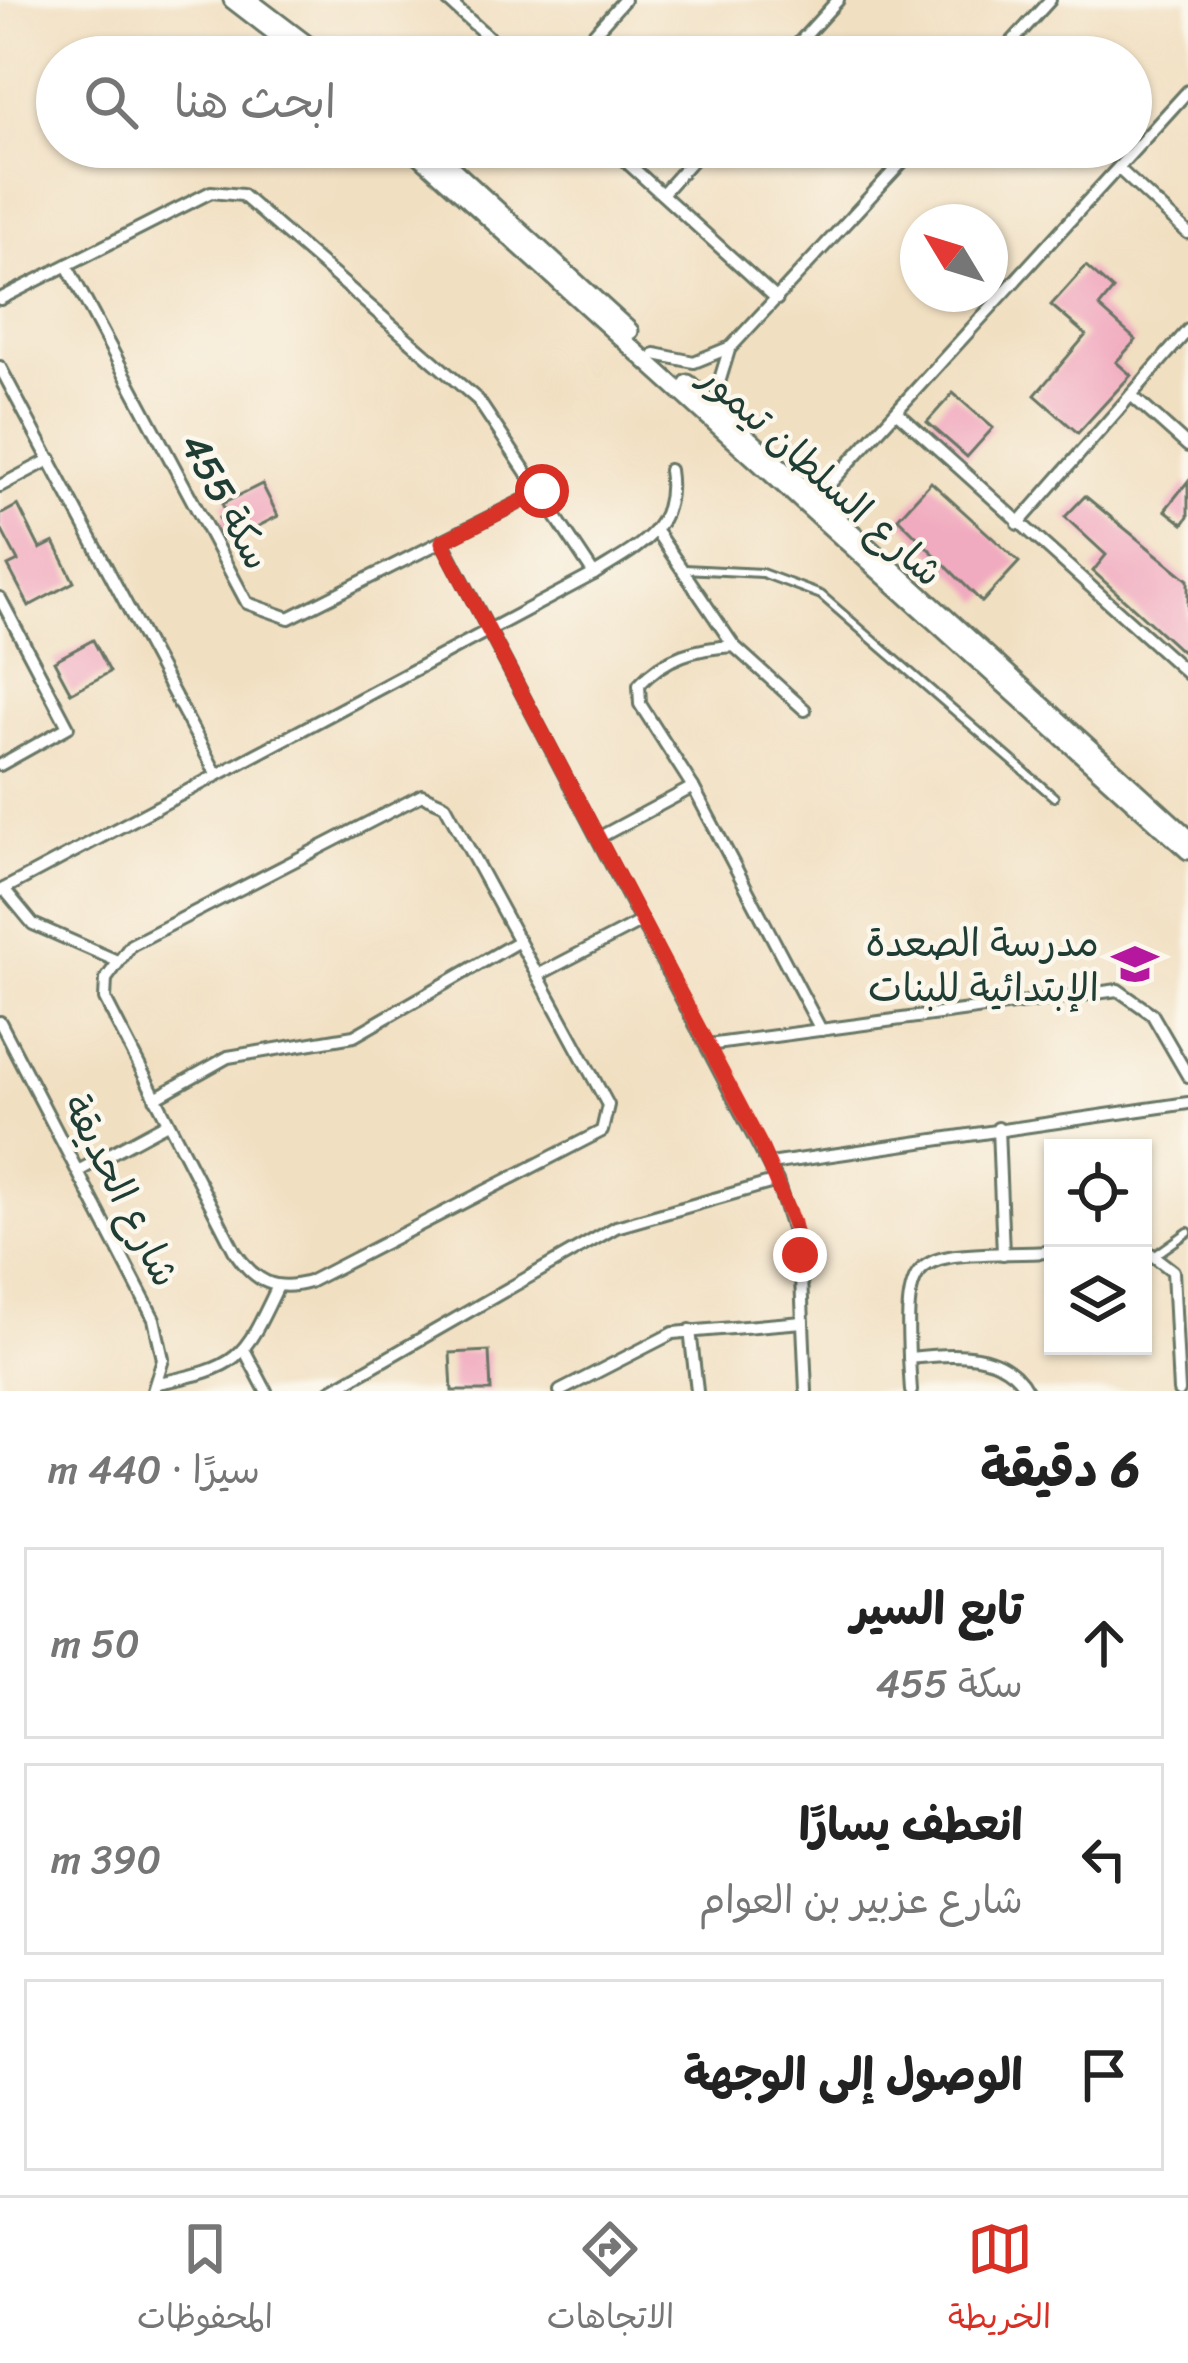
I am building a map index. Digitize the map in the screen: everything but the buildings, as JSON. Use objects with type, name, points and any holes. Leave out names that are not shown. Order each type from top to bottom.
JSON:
[{"type":"main road","points":[[232,0],[279,36]]},
{"type":"main road","points":[[249,0],[296,36]]},
{"type":"main road","name":"شارع السلطان تيمور","points":[[433,168],[1188,851]]},
{"type":"main road","name":"شارع السلطان تيمور","points":[[452,168],[1188,837]]},
{"type":"street","points":[[447,0],[487,36]]},
{"type":"street","points":[[592,36],[624,0]]},
{"type":"street","points":[[805,36],[838,0]]},
{"type":"street","points":[[1017,36],[1049,0]]},
{"type":"street","points":[[1152,131],[1188,91]]},
{"type":"street","points":[[633,168],[777,299]]},
{"type":"street","points":[[662,194],[685,168]]},
{"type":"street","points":[[722,412],[719,373],[731,347],[897,168]]},
{"type":"street","points":[[818,498],[1118,169],[1188,233]]},
{"type":"street","points":[[0,299],[212,192],[242,195],[478,400],[594,574]]},
{"type":"street","name":"سكة 455","points":[[67,266],[247,603],[289,618],[542,491]]},
{"type":"street","points":[[1018,524],[1188,330]]},
{"type":"street","points":[[655,354],[694,362],[731,347]]},
{"type":"street","points":[[0,367],[218,775]]},
{"type":"street","points":[[1131,395],[1188,446]]},
{"type":"street","points":[[897,412],[1188,674]]},
{"type":"street","points":[[0,486],[51,459]]},
{"type":"street","points":[[115,960],[33,924],[2,890],[594,574],[658,534],[672,502],[669,470]]},
{"type":"street","points":[[658,534],[734,646],[805,710]]},
{"type":"street","points":[[442,542],[770,1163],[800,1255],[806,1391]]},
{"type":"street","points":[[0,598],[68,727],[0,765]]},
{"type":"street","points":[[734,646],[697,647],[652,671],[639,685],[640,704],[693,787],[821,1030]]},
{"type":"street","points":[[598,838],[693,787]]},
{"type":"street","points":[[422,795],[445,805],[520,941],[608,1105],[602,1130],[309,1282],[277,1288],[245,1268],[105,998],[106,979],[115,960],[131,945],[422,795]]},
{"type":"street","points":[[538,975],[640,922]]},
{"type":"street","points":[[155,1099],[228,1057],[354,1036],[520,941]]},
{"type":"street","points":[[708,1045],[1118,990],[1152,1013],[1188,1076]]},
{"type":"street","name":"شارع الحديقة","points":[[0,1022],[154,1319],[164,1343],[156,1387]]},
{"type":"street","points":[[770,1163],[1188,1103]]},
{"type":"street","points":[[80,1170],[167,1124]]},
{"type":"street","points":[[998,1128],[1003,1254]]},
{"type":"street","points":[[330,1391],[616,1227],[777,1180]]},
{"type":"street","points":[[911,1391],[905,1299],[917,1270],[943,1257],[1044,1252]]},
{"type":"street","points":[[1152,1252],[1173,1271],[1182,1389]]},
{"type":"street","points":[[156,1387],[197,1376],[245,1353],[277,1288]]},
{"type":"street","points":[[560,1391],[657,1339],[690,1330],[803,1322]]},
{"type":"street","points":[[690,1330],[697,1391]]},
{"type":"street","points":[[909,1358],[966,1352],[999,1365],[1027,1391]]},
{"type":"street","points":[[245,1353],[266,1391]]},
{"type":"lane","points":[[680,569],[762,572],[821,595],[1054,797]]},
{"type":"lane","points":[[1157,1254],[1188,1232]]},
{"type":"place","name":"مدرسة الصعدة الإبتدائية للبنات","points":[[1135,964]]},
{"type":"route","points":[[542,491],[442,542],[760,1144],[793,1223],[800,1255]]}]
